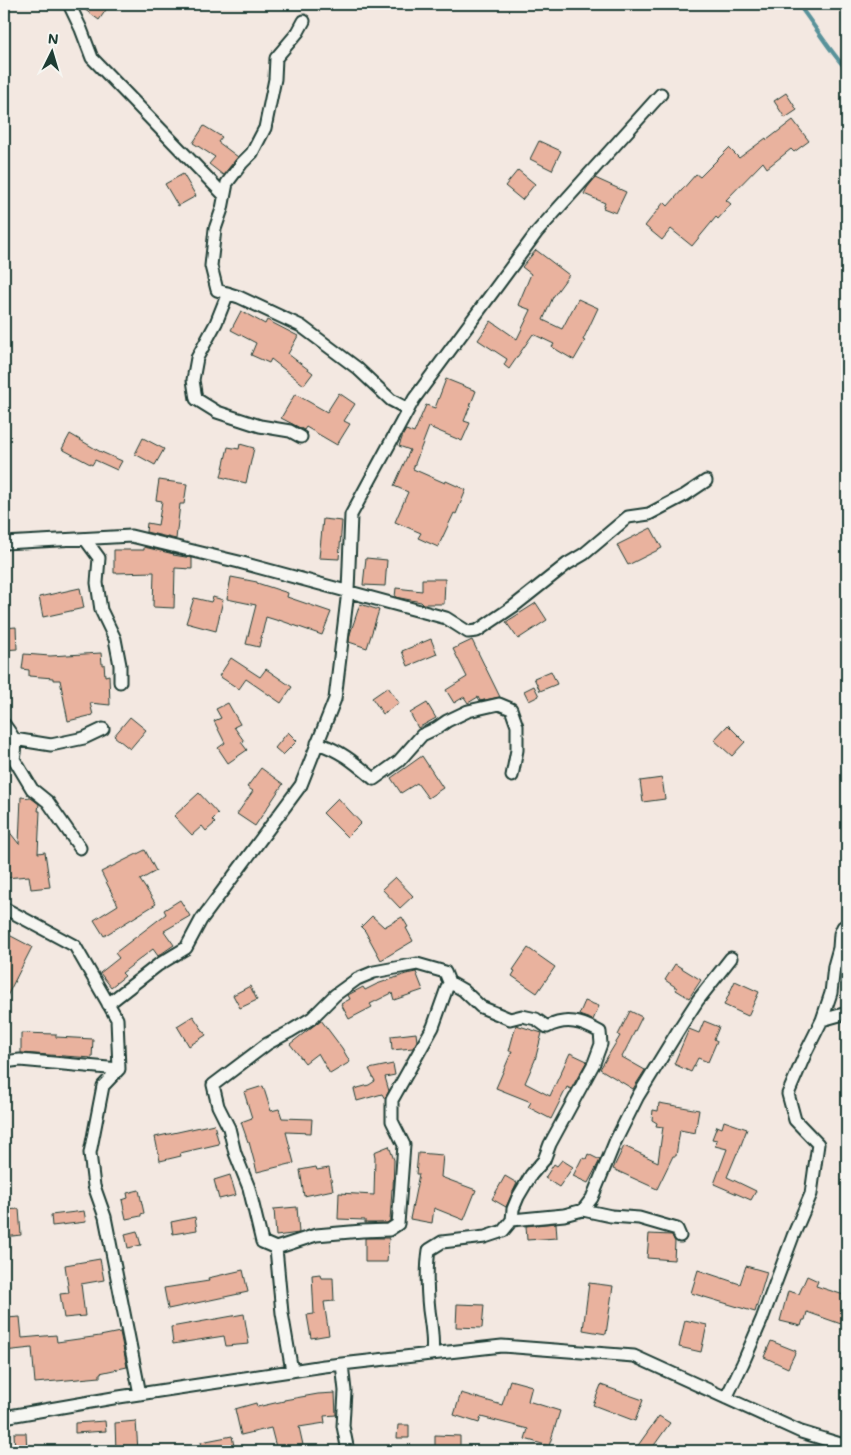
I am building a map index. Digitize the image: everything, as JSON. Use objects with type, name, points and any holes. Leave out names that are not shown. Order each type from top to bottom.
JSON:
[{"type":"street","points":[[69,4],[92,58],[224,195]]},
{"type":"street","points":[[304,22],[276,58],[275,80],[265,128],[252,153],[227,183],[215,229],[211,266],[217,290],[239,297],[301,326],[357,368],[391,400],[408,409]]},
{"type":"street","points":[[108,1004],[158,966],[186,948],[201,920],[301,785],[335,698],[348,591],[351,515],[414,399],[537,232],[661,94]]},
{"type":"street","points":[[228,293],[216,323],[197,358],[193,380],[196,399],[217,412],[260,426],[290,431],[301,437]]},
{"type":"street","points":[[4,543],[131,536],[446,618],[468,632],[477,631],[514,606],[567,564],[584,554],[628,517],[649,514],[685,495],[706,481]]},
{"type":"street","points":[[86,539],[98,558],[97,582],[100,610],[115,639],[120,665],[120,682]]},
{"type":"street","points":[[317,743],[332,748],[353,760],[374,779],[399,761],[422,735],[468,711],[499,704],[511,709],[517,726],[517,750],[512,776]]},
{"type":"street","points":[[4,724],[17,746],[14,759],[32,789],[48,802],[80,848]]},
{"type":"street","points":[[14,739],[52,745],[84,738],[103,729]]},
{"type":"street","points":[[4,908],[75,946],[117,1019],[119,1069],[103,1086],[90,1153],[94,1186],[104,1218],[140,1394]]},
{"type":"street","points":[[726,1398],[751,1346],[811,1194],[818,1144],[795,1120],[788,1094],[822,1020],[831,993],[840,934],[843,927],[847,925]]},
{"type":"street","points":[[583,1210],[592,1198],[615,1142],[638,1096],[698,1000],[731,958]]},
{"type":"street","points":[[834,966],[841,959],[847,958]]},
{"type":"street","points":[[432,1354],[433,1342],[427,1284],[430,1250],[442,1242],[476,1238],[503,1231],[512,1220],[513,1209],[518,1197],[531,1175],[544,1160],[550,1144],[594,1063],[601,1044],[600,1032],[573,1022],[558,1021],[547,1027],[536,1020],[522,1016],[510,1019],[481,1008],[463,990],[449,982],[445,972],[417,964],[374,972],[356,979],[335,995],[312,1018],[267,1044],[213,1085],[218,1106],[229,1128],[235,1153],[249,1188],[262,1242],[276,1248],[316,1235],[362,1230],[389,1230],[398,1224],[404,1145],[392,1121],[392,1100],[433,1027],[449,982]]},
{"type":"street","points":[[822,1020],[847,1014]]},
{"type":"street","points":[[4,1062],[20,1060],[119,1069]]},
{"type":"street","points":[[512,1220],[564,1215],[583,1210],[611,1216],[639,1218],[678,1229],[680,1236]]},
{"type":"street","points":[[276,1248],[282,1313],[292,1371]]},
{"type":"street","points":[[4,1418],[140,1394],[292,1371],[502,1346],[634,1356],[801,1432],[847,1446]]},
{"type":"street","points":[[342,1364],[345,1391],[343,1426],[348,1451]]},
{"type":"building","points":[[77,4],[110,4],[99,20]]},
{"type":"building","points":[[786,93],[797,110],[785,118],[774,101]]},
{"type":"building","points":[[793,120],[809,141],[794,152],[791,149],[767,168],[763,162],[726,200],[731,204],[718,219],[716,217],[692,246],[671,229],[662,240],[645,226],[664,202],[668,206],[696,174],[700,177],[729,148],[739,158]]},
{"type":"building","points":[[204,126],[222,137],[218,142],[238,157],[223,175],[209,164],[215,157],[193,143]]},
{"type":"building","points":[[539,141],[561,151],[552,170],[530,159]]},
{"type":"building","points":[[518,170],[535,184],[522,200],[505,186]]},
{"type":"building","points":[[183,174],[196,196],[178,206],[165,184]]},
{"type":"building","points":[[595,178],[626,192],[616,213],[603,208],[605,203],[584,194]]},
{"type":"building","points":[[536,250],[569,275],[553,297],[543,320],[562,329],[578,299],[598,308],[583,340],[585,341],[574,360],[552,347],[554,344],[533,334],[509,369],[504,365],[507,359],[478,340],[491,321],[517,339],[531,310],[518,305],[531,274],[522,267]]},
{"type":"building","points":[[241,311],[265,324],[267,320],[298,336],[288,354],[313,373],[304,385],[271,359],[269,363],[251,355],[256,343],[231,330]]},
{"type":"building","points":[[446,379],[476,391],[464,421],[470,423],[462,441],[429,427],[413,469],[466,490],[456,514],[454,513],[438,547],[418,538],[421,533],[395,522],[408,492],[394,486],[410,450],[399,446],[403,435],[406,430],[414,433],[426,405],[435,408]]},
{"type":"building","points":[[339,393],[355,404],[344,421],[350,424],[337,445],[306,427],[304,430],[281,418],[295,394],[327,412]]},
{"type":"building","points":[[70,434],[99,451],[122,461],[117,470],[95,460],[92,465],[62,449]]},
{"type":"building","points":[[143,438],[164,449],[155,465],[135,454]]},
{"type":"building","points":[[240,444],[254,448],[246,483],[221,477],[228,447],[239,449]]},
{"type":"building","points":[[159,480],[187,484],[184,504],[180,504],[176,539],[146,532],[147,523],[158,525],[162,501],[156,500]]},
{"type":"building","points":[[323,519],[342,521],[339,559],[319,558]]},
{"type":"building","points":[[651,528],[662,548],[628,565],[617,545]]},
{"type":"building","points":[[144,547],[192,558],[192,569],[175,568],[174,608],[153,607],[154,572],[114,573],[114,550],[144,550]]},
{"type":"building","points":[[366,558],[387,560],[385,586],[363,585]]},
{"type":"building","points":[[231,577],[257,582],[288,593],[287,597],[331,612],[322,635],[266,617],[259,647],[246,644],[256,605],[227,599]]},
{"type":"building","points":[[422,579],[445,579],[444,604],[423,604],[395,597],[396,588],[422,591]]},
{"type":"building","points":[[80,588],[84,608],[43,617],[39,597]]},
{"type":"building","points":[[213,597],[223,600],[216,631],[186,623],[194,598],[211,602]]},
{"type":"building","points":[[536,603],[547,620],[518,639],[506,622]]},
{"type":"building","points":[[360,604],[379,610],[367,648],[349,642]]},
{"type":"building","points":[[16,627],[17,649],[4,650],[4,628]]},
{"type":"building","points":[[431,639],[437,654],[408,666],[402,651]]},
{"type":"building","points":[[472,640],[500,697],[480,701],[478,697],[468,703],[464,697],[454,703],[446,690],[467,677],[453,649]]},
{"type":"building","points":[[101,653],[105,676],[109,675],[110,705],[90,703],[93,715],[68,721],[60,680],[29,676],[29,670],[22,669],[24,654],[50,656]]},
{"type":"building","points":[[231,658],[260,677],[266,669],[292,687],[281,703],[246,679],[239,689],[219,676]]},
{"type":"building","points":[[551,671],[557,684],[540,691],[534,678]]},
{"type":"building","points":[[534,686],[539,696],[529,701],[524,691]]},
{"type":"building","points":[[388,687],[399,703],[383,714],[372,698]]},
{"type":"building","points":[[228,703],[240,724],[234,727],[244,741],[241,742],[247,750],[228,763],[218,748],[225,743],[214,721],[221,718],[216,709]]},
{"type":"building","points":[[427,703],[436,718],[418,728],[410,713]]},
{"type":"building","points":[[130,717],[146,730],[130,749],[114,736]]},
{"type":"building","points":[[728,725],[745,742],[732,756],[714,740]]},
{"type":"building","points":[[288,732],[297,741],[283,755],[275,748]]},
{"type":"building","points":[[422,756],[443,788],[428,798],[417,783],[401,793],[391,778]]},
{"type":"building","points":[[261,768],[283,784],[255,826],[237,814],[253,791],[247,787]]},
{"type":"building","points":[[662,778],[665,799],[643,802],[640,781]]},
{"type":"building","points":[[199,793],[218,814],[212,820],[215,823],[206,831],[202,826],[192,835],[174,816]]},
{"type":"building","points":[[21,797],[31,798],[39,804],[38,853],[45,852],[50,887],[31,889],[29,876],[5,878],[4,825],[19,844]]},
{"type":"building","points":[[338,798],[361,823],[347,837],[323,813]]},
{"type":"building","points":[[145,850],[156,871],[140,880],[156,904],[104,936],[94,920],[118,905],[101,872]]},
{"type":"building","points":[[395,877],[413,896],[400,908],[382,889]]},
{"type":"building","points":[[180,900],[190,916],[164,931],[174,945],[158,956],[153,949],[122,973],[125,976],[111,987],[100,973],[119,958],[115,953],[166,914],[164,910]]},
{"type":"building","points":[[372,916],[384,927],[402,917],[413,941],[381,960],[361,927]]},
{"type":"building","points":[[9,935],[32,947],[4,1002],[4,945]]},
{"type":"building","points":[[528,948],[555,967],[537,993],[512,976],[515,971],[513,970]]},
{"type":"building","points":[[675,964],[701,980],[689,998],[665,980]]},
{"type":"building","points":[[416,972],[423,990],[394,1000],[392,993],[370,1004],[372,1007],[349,1019],[341,1004],[350,999],[348,995],[363,987],[365,990],[377,984]]},
{"type":"building","points":[[735,981],[759,992],[748,1016],[724,1005]]},
{"type":"building","points":[[250,986],[257,1000],[240,1008],[233,995]]},
{"type":"building","points":[[585,1001],[599,1006],[593,1020],[579,1015]]},
{"type":"building","points":[[630,1011],[642,1017],[622,1057],[645,1070],[633,1089],[600,1069],[620,1036],[618,1035]]},
{"type":"building","points":[[193,1016],[206,1035],[189,1046],[177,1026]]},
{"type":"building","points":[[321,1020],[350,1062],[330,1074],[318,1053],[305,1063],[290,1044]]},
{"type":"building","points":[[704,1021],[719,1027],[714,1039],[717,1041],[708,1062],[698,1058],[691,1072],[674,1064],[689,1029],[699,1033]]},
{"type":"building","points":[[516,1025],[542,1033],[535,1060],[525,1083],[550,1096],[570,1053],[587,1061],[571,1089],[567,1087],[551,1119],[528,1107],[531,1102],[496,1088],[512,1051],[509,1051]]},
{"type":"building","points":[[21,1033],[56,1034],[56,1037],[93,1039],[92,1058],[21,1053]]},
{"type":"building","points":[[416,1033],[417,1041],[413,1048],[392,1050],[391,1036]]},
{"type":"building","points":[[393,1064],[395,1075],[385,1077],[389,1091],[385,1099],[382,1094],[357,1101],[354,1089],[369,1085],[375,1081],[369,1069]]},
{"type":"building","points":[[263,1086],[271,1111],[279,1109],[282,1118],[312,1119],[311,1133],[286,1132],[294,1163],[257,1172],[249,1142],[241,1122],[252,1118],[244,1092]]},
{"type":"building","points":[[659,1103],[699,1110],[695,1133],[680,1130],[676,1156],[673,1156],[657,1189],[613,1169],[624,1146],[658,1162],[663,1127],[656,1126],[657,1123],[652,1120],[653,1110],[658,1111]]},
{"type":"building","points":[[724,1121],[747,1129],[727,1177],[756,1191],[751,1200],[714,1184],[727,1149],[715,1146],[717,1140],[712,1139],[717,1126],[722,1128]]},
{"type":"building","points":[[214,1124],[219,1144],[180,1153],[181,1156],[160,1161],[155,1137]]},
{"type":"building","points":[[389,1146],[394,1160],[390,1221],[387,1223],[365,1223],[365,1220],[338,1219],[339,1193],[374,1195],[374,1152]]},
{"type":"building","points":[[418,1153],[443,1155],[441,1177],[476,1190],[464,1220],[434,1208],[432,1223],[410,1219],[419,1174],[416,1174]]},
{"type":"building","points":[[588,1154],[600,1160],[588,1183],[573,1176],[582,1158],[586,1159]]},
{"type":"building","points":[[562,1160],[573,1167],[559,1187],[545,1178],[554,1164],[557,1166]]},
{"type":"building","points":[[316,1167],[317,1170],[329,1168],[333,1190],[304,1196],[300,1170]]},
{"type":"building","points":[[230,1175],[236,1195],[219,1199],[214,1180]]},
{"type":"building","points":[[505,1176],[517,1183],[506,1207],[492,1199]]},
{"type":"building","points":[[139,1190],[144,1213],[141,1216],[126,1219],[122,1200],[128,1198],[127,1193]]},
{"type":"building","points":[[297,1207],[299,1233],[276,1236],[274,1209]]},
{"type":"building","points":[[19,1209],[21,1235],[4,1237],[4,1210]]},
{"type":"building","points":[[84,1211],[86,1222],[52,1226],[51,1215]]},
{"type":"building","points":[[195,1217],[197,1230],[173,1234],[171,1222]]},
{"type":"building","points":[[556,1223],[557,1238],[527,1240],[526,1226]]},
{"type":"building","points":[[137,1231],[141,1245],[128,1248],[125,1234]]},
{"type":"building","points":[[649,1234],[672,1235],[675,1242],[674,1260],[647,1258]]},
{"type":"building","points":[[365,1238],[389,1238],[387,1262],[365,1262]]},
{"type":"building","points":[[100,1259],[104,1280],[81,1284],[85,1316],[64,1318],[60,1294],[69,1293],[65,1265]]},
{"type":"building","points":[[746,1266],[767,1272],[755,1312],[691,1293],[698,1270],[740,1284]]},
{"type":"building","points":[[243,1270],[248,1292],[168,1309],[164,1288],[209,1281],[208,1278]]},
{"type":"building","points":[[320,1274],[321,1278],[333,1278],[334,1301],[324,1302],[329,1335],[311,1338],[307,1315],[314,1314],[312,1275]]},
{"type":"building","points":[[807,1276],[818,1281],[816,1286],[847,1296],[847,1306],[841,1324],[807,1312],[801,1326],[780,1321],[788,1291],[799,1294]]},
{"type":"building","points":[[589,1283],[613,1286],[606,1334],[583,1330]]},
{"type":"building","points":[[457,1304],[484,1305],[482,1328],[456,1327]]},
{"type":"building","points":[[244,1314],[249,1344],[226,1346],[224,1336],[173,1344],[171,1327]]},
{"type":"building","points":[[20,1317],[22,1338],[56,1335],[57,1342],[120,1332],[127,1367],[100,1373],[100,1377],[35,1383],[32,1348],[4,1351],[4,1328],[7,1328],[6,1318]]},
{"type":"building","points":[[685,1320],[707,1325],[701,1352],[679,1347]]},
{"type":"building","points":[[771,1341],[796,1351],[788,1368],[764,1357]]},
{"type":"building","points":[[510,1380],[532,1386],[528,1401],[560,1411],[549,1446],[525,1439],[528,1429],[481,1417],[479,1423],[454,1415],[461,1393],[502,1405]]},
{"type":"building","points":[[601,1385],[643,1400],[635,1421],[593,1405]]},
{"type":"building","points":[[335,1393],[336,1415],[324,1416],[325,1423],[299,1427],[303,1445],[277,1451],[271,1428],[241,1435],[235,1409],[256,1403],[257,1407],[284,1400]]},
{"type":"building","points":[[659,1416],[670,1423],[650,1451],[634,1451]]},
{"type":"building","points":[[105,1421],[106,1431],[75,1433],[75,1423]]},
{"type":"building","points":[[136,1421],[138,1451],[116,1451],[115,1423]]},
{"type":"building","points":[[398,1425],[409,1425],[409,1438],[397,1438]]},
{"type":"building","points":[[14,1433],[26,1433],[27,1451],[15,1451]]},
{"type":"building","points":[[435,1435],[460,1436],[460,1451],[435,1451]]},
{"type":"building","points":[[232,1436],[235,1451],[203,1451],[201,1442]]},
{"type":"waterway","points":[[798,4],[847,70]]}]
